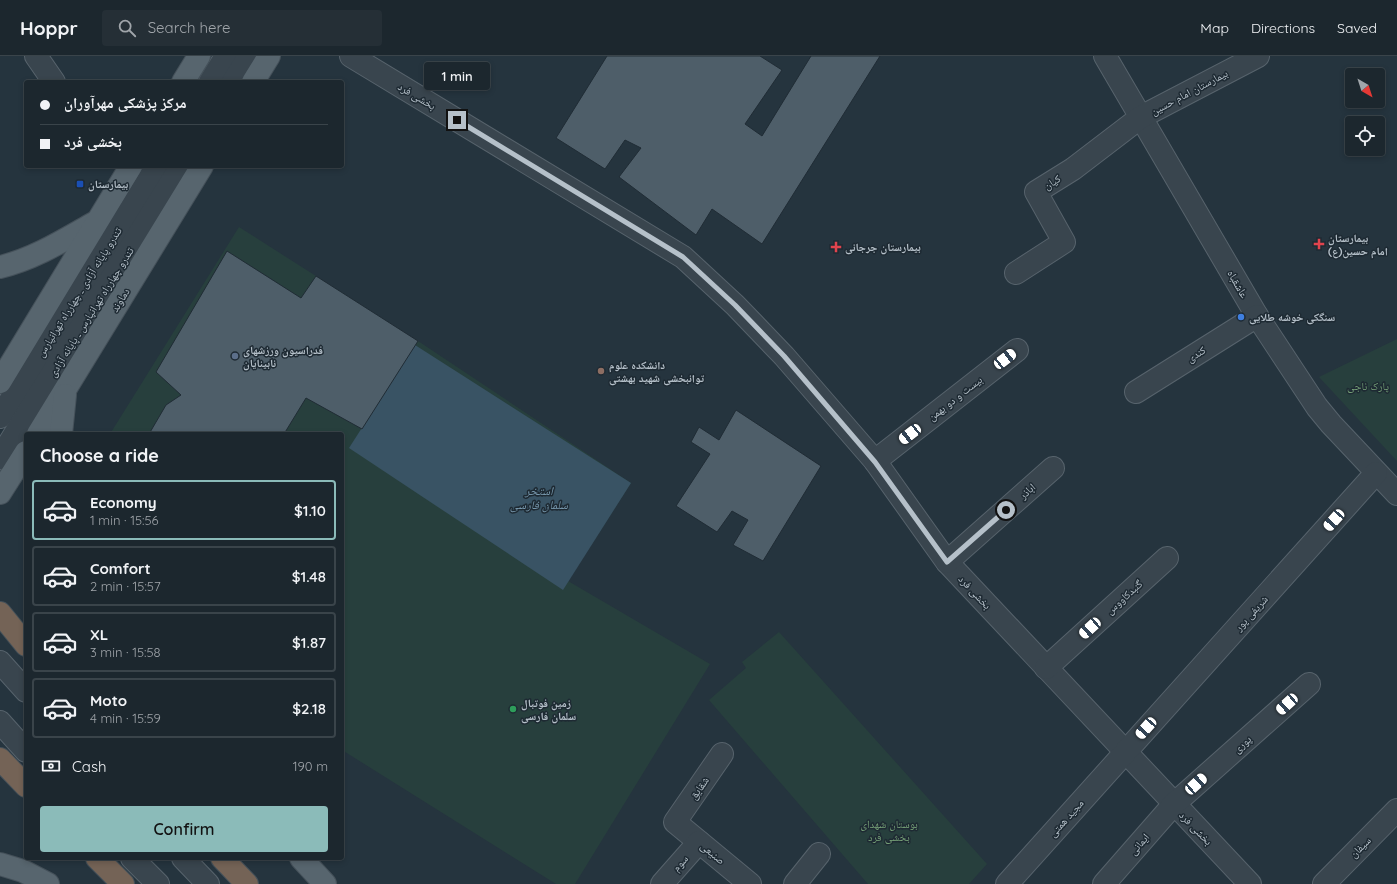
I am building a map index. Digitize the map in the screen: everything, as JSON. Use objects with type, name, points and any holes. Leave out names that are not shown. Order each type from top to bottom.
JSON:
[{"type":"highway","points":[[0,614],[24,643]]},
{"type":"highway","points":[[0,759],[24,784]]},
{"type":"highway","points":[[99,860],[123,884]]},
{"type":"highway","points":[[224,860],[247,884]]},
{"type":"main road","points":[[184,80],[199,56]]},
{"type":"main road","points":[[254,80],[269,56]]},
{"type":"main road","points":[[0,382],[130,168]]},
{"type":"main road","name":"دماوند","points":[[39,432],[201,168]]},
{"type":"main road","points":[[0,267],[16,263],[50,248],[97,221]]},
{"type":"main road","points":[[61,432],[65,390]]},
{"type":"main road","points":[[0,493],[24,455]]},
{"type":"main road","points":[[303,860],[325,884]]},
{"type":"main road","points":[[0,864],[23,871],[48,884]]},
{"type":"street","points":[[36,56],[53,80]]},
{"type":"street","points":[[211,80],[226,56]]},
{"type":"street","points":[[234,80],[249,56]]},
{"type":"street","name":"بخشی فرد","points":[[351,56],[669,247],[683,257],[735,305],[784,356],[875,462],[947,562],[1250,884]]},
{"type":"street","name":"عاشقباه","points":[[1105,56],[1257,316],[1317,407],[1376,473],[1397,494]]},
{"type":"street","name":"بیمارستان امام حسین","points":[[1141,117],[1258,56]]},
{"type":"street","name":"کیان","points":[[1016,273],[1064,242],[1036,192],[1073,169],[1141,117]]},
{"type":"street","name":"تندرو پایانه آزادی ـ چهارراه تهرانپارس","points":[[0,417],[156,168]]},
{"type":"street","name":"تندرو چهارراه تهرانپارس ـ پایانه آزادی","points":[[0,458],[180,168]]},
{"type":"street","name":"کندی","points":[[1136,392],[1257,316]]},
{"type":"street","name":"بیست و دو بهمن","points":[[875,462],[1017,350]]},
{"type":"street","name":"اباذر","points":[[947,562],[1053,468]]},
{"type":"street","name":"شریفی پور","points":[[1125,752],[1376,473]]},
{"type":"street","name":"گنبدکاووس","points":[[1046,668],[1168,558]]},
{"type":"street","points":[[0,662],[24,690]]},
{"type":"street","name":"پوری","points":[[1174,804],[1309,684]]},
{"type":"street","points":[[0,722],[24,749]]},
{"type":"street","name":"مجید همتی","points":[[1006,884],[1125,752]]},
{"type":"street","name":"شقایق","points":[[675,822],[722,754]]},
{"type":"street","name":"ایمانی","points":[[1104,884],[1174,804]]},
{"type":"street","name":"سیفان","points":[[1324,884],[1397,810]]},
{"type":"street","name":"صنیعی","points":[[675,822],[750,884]]},
{"type":"street","name":"سوم","points":[[662,884],[699,842]]},
{"type":"street","points":[[795,884],[819,854]]},
{"type":"street","points":[[134,860],[158,884]]},
{"type":"street","points":[[185,860],[208,884]]},
{"type":"green space","points":[[239,227],[418,341],[631,483],[568,581],[710,664],[575,884],[556,884],[344,751],[344,432],[111,432]]},
{"type":"green space","name":"پارک ناجی","points":[[1397,339],[1397,461],[1319,377]]},
{"type":"green space","name":"بوستان شهدای بخشی فرد","points":[[779,632],[987,864],[969,884],[868,884],[709,700],[746,668],[742,662]]},
{"type":"water","name":"استخر سلمان فارسی","points":[[415,345],[631,483],[563,590],[349,448]]},
{"type":"building","points":[[607,56],[760,56],[782,70],[745,124],[762,136],[811,56],[880,56],[762,244],[712,209],[696,235],[619,177],[641,148],[625,140],[605,169],[556,138]]},
{"type":"building","points":[[227,251],[301,298],[316,276],[418,341],[362,429],[306,398],[285,432],[150,432],[166,405],[181,395],[156,372]]},
{"type":"building","points":[[736,410],[821,466],[763,561],[733,545],[748,520],[732,511],[717,532],[676,506],[710,454],[691,442],[699,427],[719,440]]},
{"type":"place","name":"بیمارستان","points":[[80,184]]},
{"type":"place","name":"بیمارستان امام حسین(ع)","points":[[1319,244]]},
{"type":"place","name":"بیمارستان جرجانی","points":[[836,247]]},
{"type":"place","name":"سنگکی خوشه طلایی","points":[[1241,317]]},
{"type":"place","name":"فدراسیون ورزشهای نابینایان","points":[[235,356]]},
{"type":"place","name":"دانشکده علوم توانبخشی شهید بهشتی","points":[[601,371]]},
{"type":"place","name":"زمین فوتبال سلمان فارسی","points":[[513,709]]},
{"type":"route","points":[[457,120],[669,247],[683,257],[735,305],[784,356],[875,462],[947,562],[1006,510]]}]
